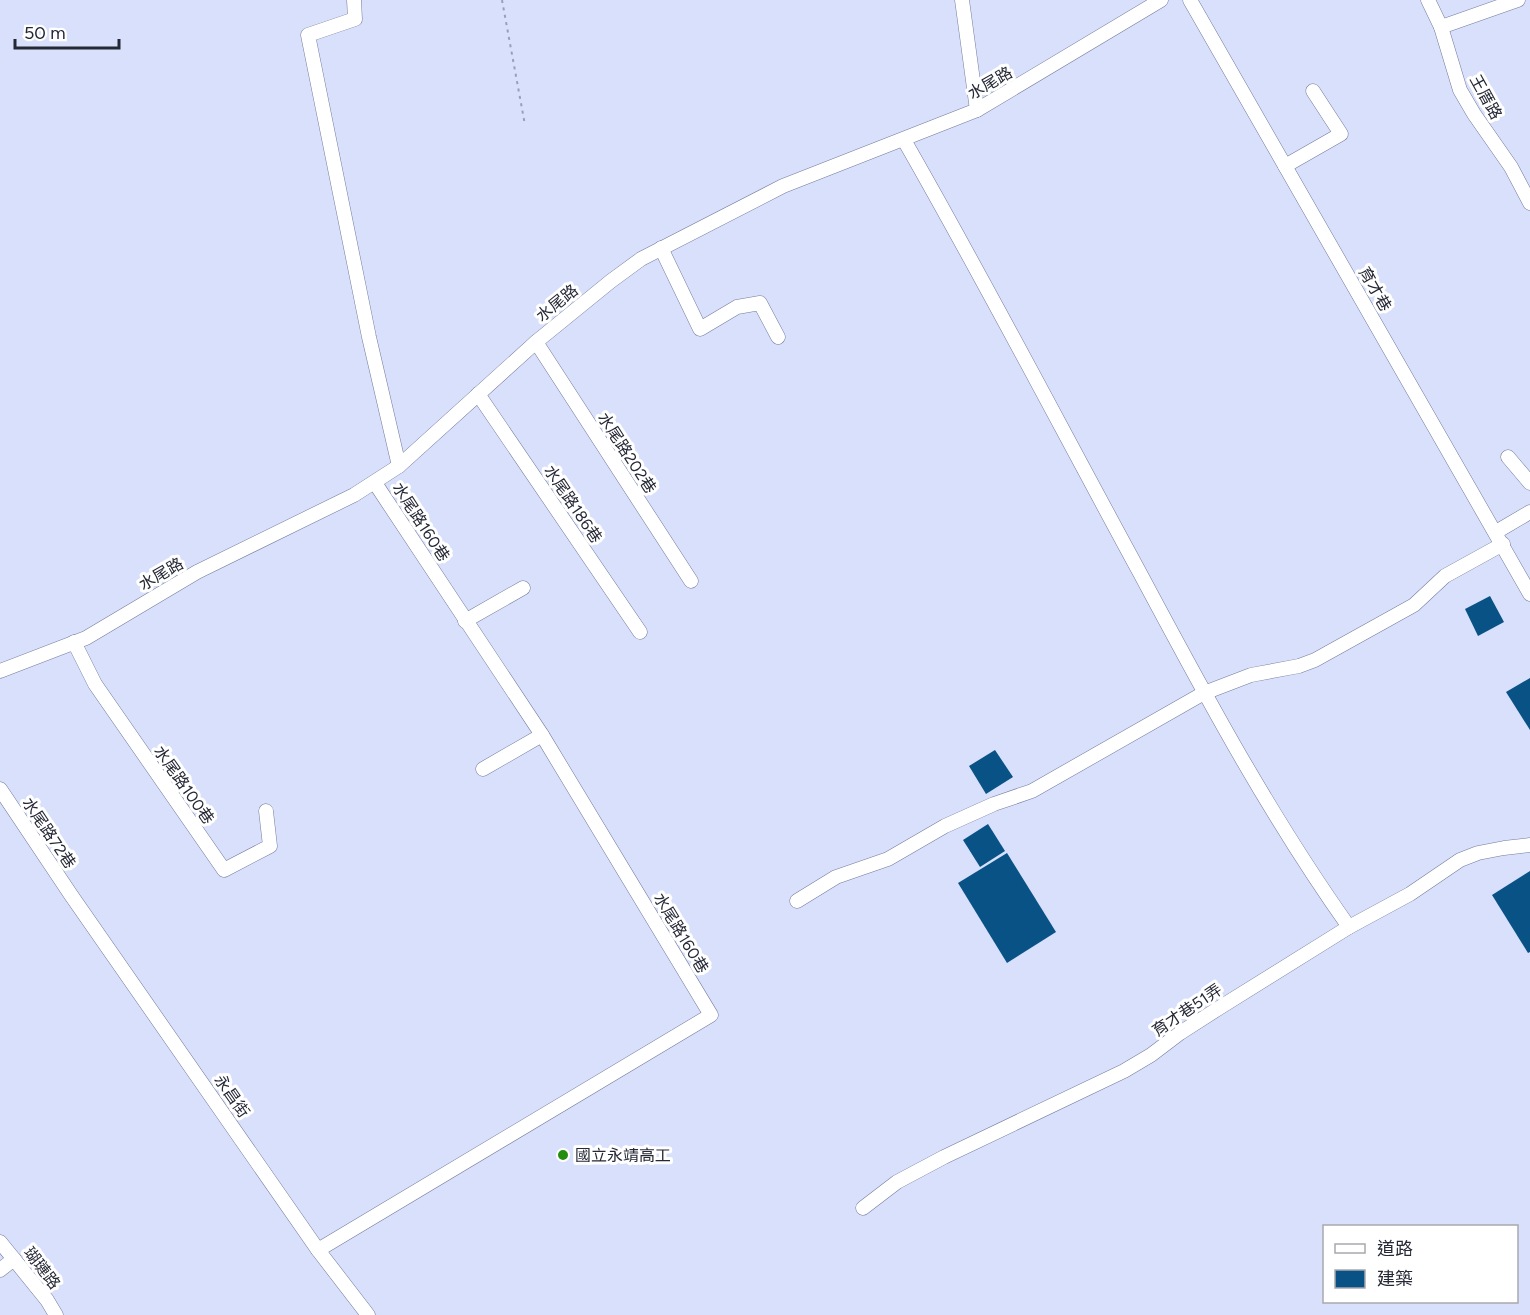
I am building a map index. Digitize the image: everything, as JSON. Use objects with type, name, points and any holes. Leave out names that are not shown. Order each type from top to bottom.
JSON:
[{"type":"street","points":[[354,0],[355,19],[308,35],[364,315],[399,466]]},
{"type":"street","points":[[962,0],[977,111]]},
{"type":"street","name":"水尾路","points":[[0,671],[86,638],[197,572],[375,483],[399,466],[536,342],[610,281],[661,248],[783,186],[977,111],[1161,0]]},
{"type":"street","name":"育才巷","points":[[1190,0],[1530,594]]},
{"type":"street","name":"王厝路","points":[[1428,0],[1441,27],[1460,90],[1511,167],[1530,203]]},
{"type":"street","points":[[1441,27],[1518,0]]},
{"type":"street","points":[[1285,166],[1341,134],[1313,91]]},
{"type":"street","points":[[904,140],[954,227],[1204,693],[1311,874],[1349,927]]},
{"type":"street","points":[[661,248],[700,329],[737,307],[760,303],[778,337]]},
{"type":"street","name":"水尾路202巷","points":[[536,342],[691,581]]},
{"type":"street","name":"水尾路186巷","points":[[478,394],[640,632]]},
{"type":"street","points":[[1508,458],[1530,483]]},
{"type":"street","name":"水尾路160巷","points":[[318,1250],[711,1015],[542,735],[375,483]]},
{"type":"street","points":[[797,901],[836,877],[888,859],[945,826],[994,804],[1032,791],[1204,693],[1251,675],[1299,666],[1315,660],[1414,605],[1445,576],[1499,538],[1530,512]]},
{"type":"street","points":[[465,621],[523,588]]},
{"type":"street","name":"水尾路100巷","points":[[74,642],[95,684],[224,870],[270,846],[266,811]]},
{"type":"street","points":[[483,769],[542,735]]},
{"type":"street","name":"水尾路72巷","points":[[0,789],[71,895]]},
{"type":"street","name":"育才巷51弄","points":[[863,1208],[897,1182],[944,1157],[1125,1071],[1218,1008],[1349,927],[1410,894],[1460,860],[1486,851],[1530,846]]},
{"type":"street","name":"永昌街","points":[[71,895],[318,1250],[368,1315]]},
{"type":"street","name":"瑚璉路","points":[[0,1242],[47,1300],[56,1315]]},
{"type":"street","points":[[0,1270],[14,1259]]},
{"type":"path","points":[[502,0],[525,125]]},
{"type":"building","points":[[1490,596],[1504,622],[1478,636],[1465,609]]},
{"type":"building","points":[[1530,678],[1530,730],[1506,692]]},
{"type":"building","points":[[995,750],[1013,777],[986,794],[969,766]]},
{"type":"building","points":[[988,824],[1005,851],[980,867],[963,840]]},
{"type":"building","points":[[1007,853],[1056,932],[1007,963],[958,883]]},
{"type":"building","points":[[1530,871],[1530,952],[1528,953],[1492,895]]},
{"type":"place","name":"國立永靖高工","points":[[563,1155]]}]
